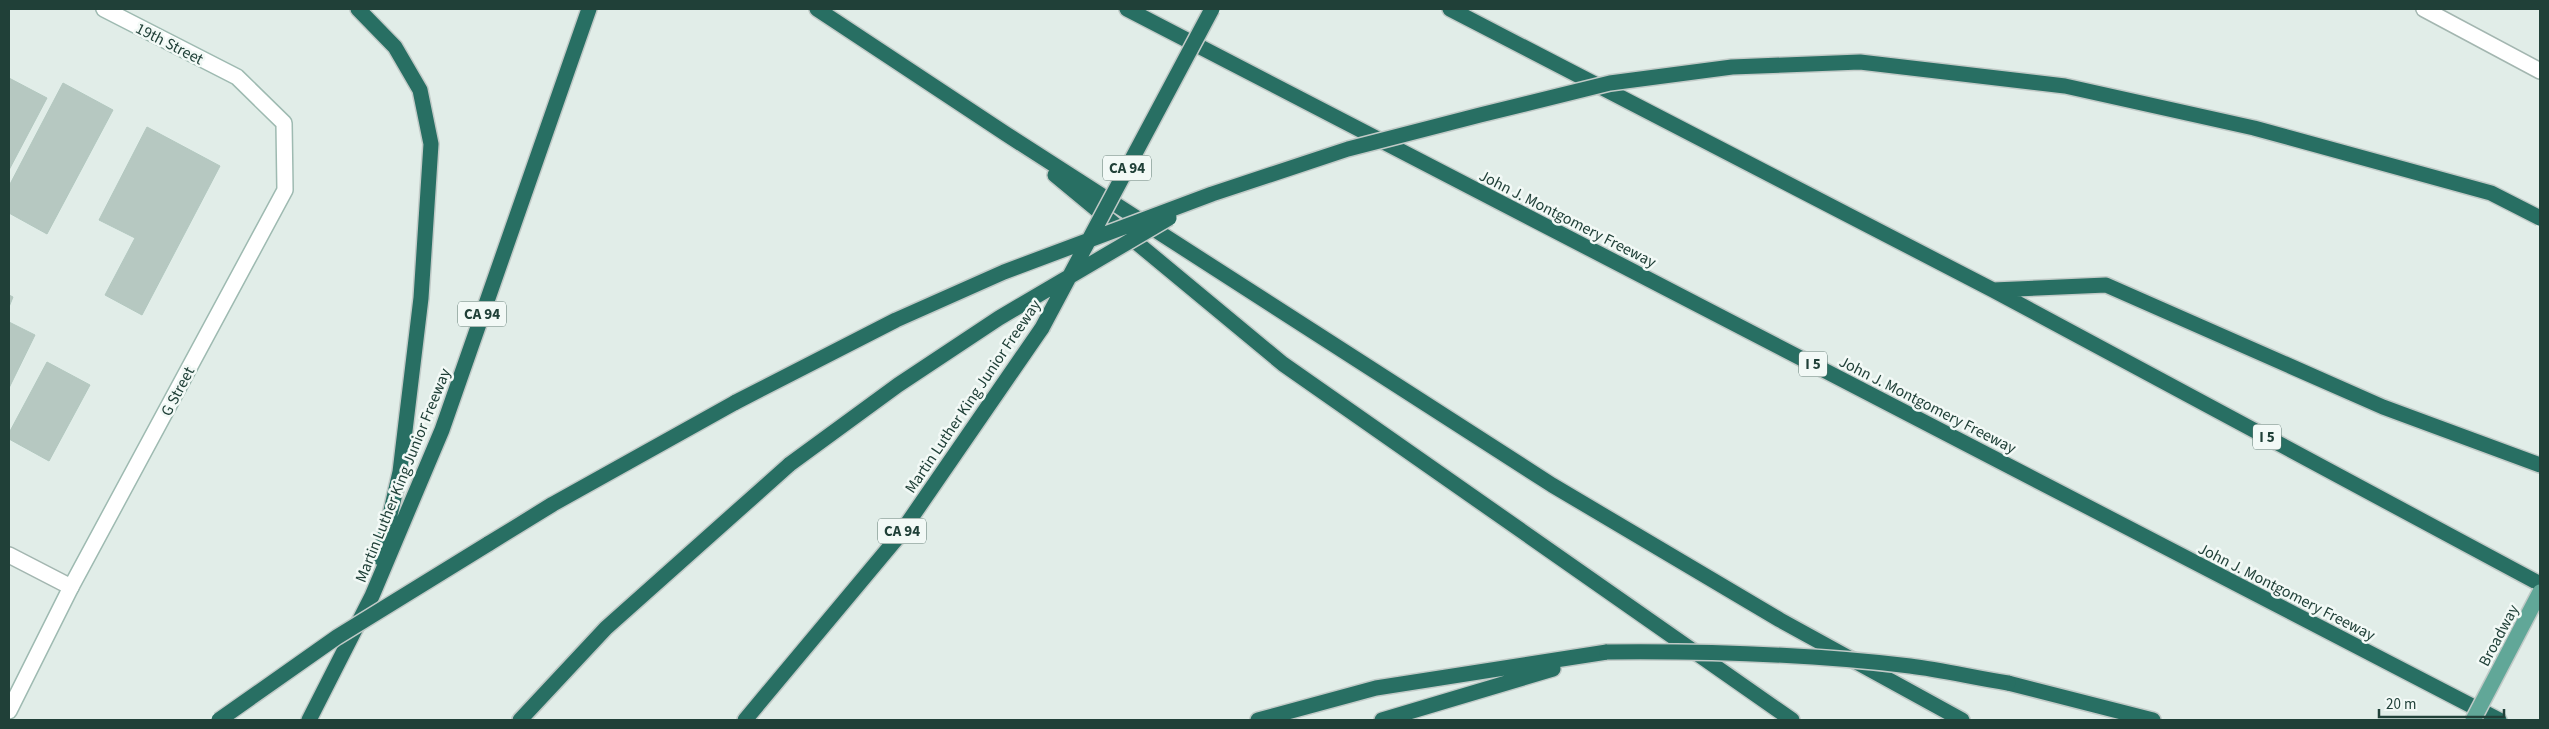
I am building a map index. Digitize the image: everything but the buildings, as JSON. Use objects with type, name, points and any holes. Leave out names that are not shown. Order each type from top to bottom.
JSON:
[{"type":"highway","points":[[358,9],[395,47],[420,90],[431,144],[421,298],[400,472],[372,596]]},
{"type":"highway","name":"Martin Luther King Junior Freeway","points":[[309,720],[372,596],[442,430],[584,28],[589,9]]},
{"type":"highway","points":[[817,9],[1006,134],[1552,485],[1780,620],[1962,720]]},
{"type":"highway","name":"John J. Montgomery Freeway","points":[[1127,9],[2499,720]]},
{"type":"highway","name":"Martin Luther King Junior Freeway","points":[[745,720],[898,537],[1042,328],[1212,9]]},
{"type":"highway","name":"I 5","points":[[1450,9],[1993,290],[2540,584]]},
{"type":"highway","points":[[219,720],[337,636],[545,508],[783,376],[896,320],[1004,272],[1212,194],[1348,149],[1610,83],[1732,67],[1860,62],[2065,86],[2254,128],[2491,193],[2540,218]]},
{"type":"highway","points":[[1006,134],[1283,364],[1792,720]]},
{"type":"highway","points":[[520,720],[606,628],[790,464],[898,385],[999,318],[1107,253],[1212,194]]},
{"type":"highway","points":[[1993,290],[2106,285],[2383,408],[2523,457],[2540,465]]},
{"type":"highway","points":[[2523,457],[2540,460]]},
{"type":"highway","points":[[1258,720],[1376,688],[1607,652],[1711,651],[1911,666],[2008,683],[2152,720]]},
{"type":"highway","points":[[1382,720],[1607,652]]},
{"type":"main road","name":"Broadway","points":[[2473,720],[2540,592]]},
{"type":"street","name":"19th Street","points":[[104,9],[236,77]]},
{"type":"street","points":[[2424,9],[2540,71]]},
{"type":"street","name":"G Street","points":[[9,711],[71,587],[285,190],[284,123],[236,77]]},
{"type":"street","points":[[9,555],[71,587]]}]
